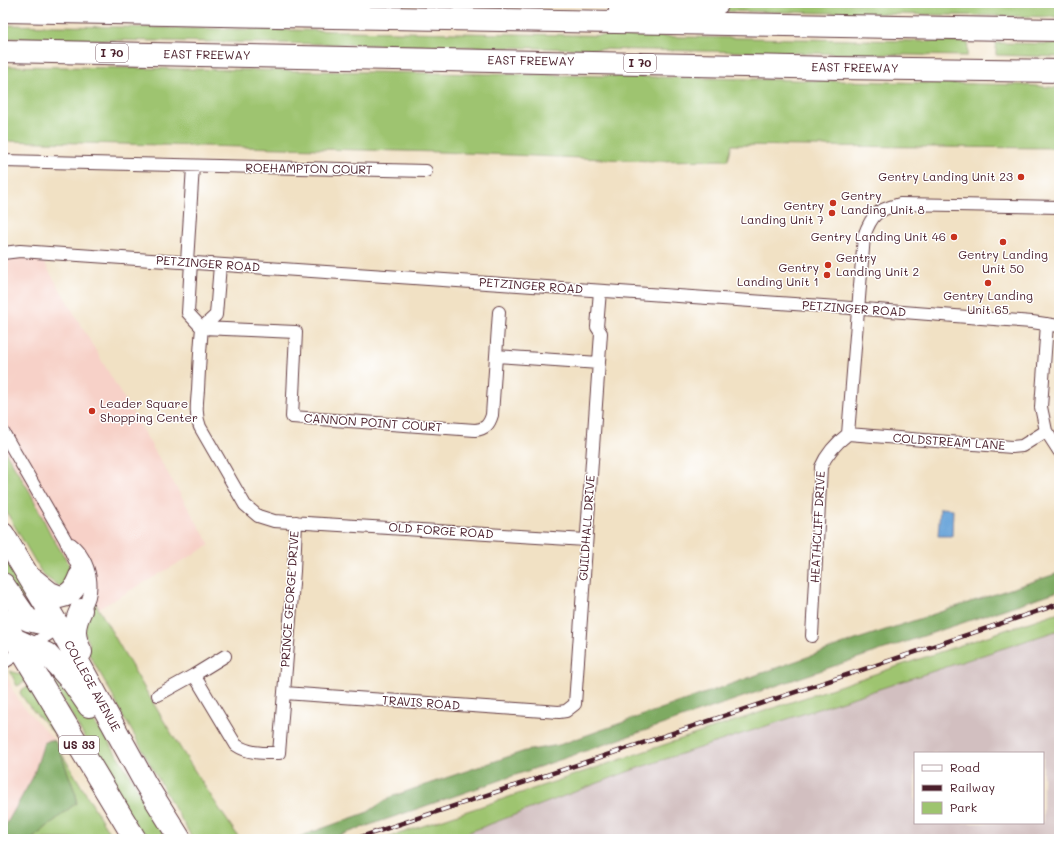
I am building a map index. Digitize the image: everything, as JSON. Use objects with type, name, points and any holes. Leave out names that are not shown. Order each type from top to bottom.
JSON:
[{"type":"highway","points":[[556,22],[599,9],[689,6],[718,3]]},
{"type":"highway","points":[[3,11],[1059,30]]},
{"type":"highway","name":"EAST FREEWAY","points":[[3,51],[837,68],[1059,71]]},
{"type":"highway","name":"COLLEGE AVENUE","points":[[3,534],[27,575],[50,621],[110,719],[145,782],[180,839]]},
{"type":"highway","points":[[27,575],[56,597],[70,593],[80,576]]},
{"type":"highway","points":[[3,584],[28,620],[50,621]]},
{"type":"highway","points":[[81,610],[76,622],[76,642],[103,690],[110,719]]},
{"type":"highway","name":"US 33","points":[[3,620],[135,839]]},
{"type":"highway","points":[[18,645],[46,654],[73,683],[145,782]]},
{"type":"street","name":"ROEHAMPTON COURT","points":[[3,161],[426,171]]},
{"type":"street","points":[[193,166],[188,313],[202,328],[216,315],[220,265]]},
{"type":"street","points":[[848,434],[864,236],[870,220],[883,208],[900,204],[1059,207]]},
{"type":"street","name":"PETZINGER ROAD","points":[[3,254],[20,251],[189,262],[858,309],[1053,325]]},
{"type":"street","name":"GUILDHALL DRIVE","points":[[559,712],[566,711],[575,704],[601,334],[597,327],[604,291]]},
{"type":"street","name":"CANNON POINT COURT","points":[[202,328],[296,332],[292,417],[475,430],[483,429],[490,424],[492,415],[499,312]]},
{"type":"street","points":[[1053,325],[1041,407],[1046,431],[1059,451]]},
{"type":"street","name":"PRINCE GEORGE DRIVE","points":[[194,675],[236,745],[244,750],[252,752],[279,753],[294,571],[296,522],[274,521],[258,516],[245,504],[200,427],[197,419],[197,411],[202,328]]},
{"type":"street","points":[[496,356],[599,363]]},
{"type":"street","name":"COLDSTREAM LANE","points":[[848,434],[1012,447],[1022,446],[1046,431]]},
{"type":"street","points":[[3,432],[65,539],[80,576],[80,588],[75,598],[50,621],[18,645],[3,663]]},
{"type":"street","name":"HEATHCLIFF DRIVE","points":[[812,636],[821,468],[825,457],[833,447],[848,434]]},
{"type":"street","name":"OLD FORGE ROAD","points":[[296,522],[586,540]]},
{"type":"street","points":[[18,645],[50,621],[81,610],[87,601],[91,583],[86,562],[76,548],[65,539]]},
{"type":"street","points":[[158,695],[226,656]]},
{"type":"street","name":"TRAVIS ROAD","points":[[284,693],[559,712]]},
{"type":"shaded area","points":[[38,252],[210,545],[98,609],[93,599],[70,575],[69,564],[51,535],[30,492],[3,448],[3,253]]},
{"type":"shaded area","points":[[1059,630],[1059,839],[456,839],[459,836],[635,769]]},
{"type":"shaded area","points":[[3,672],[23,706],[55,741],[50,740],[44,743],[33,777],[3,830]]},
{"type":"green space","points":[[743,3],[1059,3],[1059,17],[719,11],[719,7]]},
{"type":"green space","points":[[3,25],[968,42],[967,56],[3,38]]},
{"type":"green space","points":[[996,43],[1059,44],[1059,57],[996,55]]},
{"type":"green space","points":[[3,66],[607,76],[1025,85],[1059,88],[1059,148],[732,145],[728,160],[652,161],[440,152],[3,141]]},
{"type":"green space","points":[[3,448],[30,492],[51,535],[69,564],[70,575],[63,589],[43,575],[3,506]]},
{"type":"green space","points":[[3,548],[35,604],[34,612],[3,576]]},
{"type":"green space","points":[[1059,573],[1059,591],[329,839],[293,839],[368,812],[390,797],[525,751],[559,745],[861,638]]},
{"type":"green space","points":[[93,599],[182,751],[240,839],[193,839],[124,719],[112,694],[85,647],[90,644],[80,626]]},
{"type":"green space","points":[[1059,612],[1059,630],[635,769],[459,836],[456,839],[384,839]]},
{"type":"green space","points":[[10,671],[23,675],[29,680],[17,686]]},
{"type":"green space","points":[[57,674],[106,738],[126,769],[166,839],[144,839],[50,678]]},
{"type":"green space","points":[[32,684],[66,744],[65,745],[29,706],[20,693],[21,690]]},
{"type":"green space","points":[[50,740],[55,741],[59,749],[76,795],[76,803],[32,839],[3,839],[3,830],[33,777],[44,743]]},
{"type":"green space","points":[[59,749],[113,839],[32,839],[76,803],[76,795]]},
{"type":"water","points":[[940,508],[953,509],[952,536],[938,536]]},
{"type":"railway","points":[[355,839],[1059,604]]},
{"type":"place","name":"Gentry Landing Unit 23","points":[[1021,177]]},
{"type":"place","name":"Gentry Landing Unit 8","points":[[833,203]]},
{"type":"place","name":"Gentry Landing Unit 7","points":[[832,213]]},
{"type":"place","name":"Gentry Landing Unit 46","points":[[954,237]]},
{"type":"place","name":"Gentry Landing Unit 50","points":[[1003,242]]},
{"type":"place","name":"Gentry Landing Unit 2","points":[[828,265]]},
{"type":"place","name":"Gentry Landing Unit 1","points":[[827,275]]},
{"type":"place","name":"Gentry Landing Unit 65","points":[[988,283]]},
{"type":"place","name":"Leader Square Shopping Center","points":[[92,411]]}]
